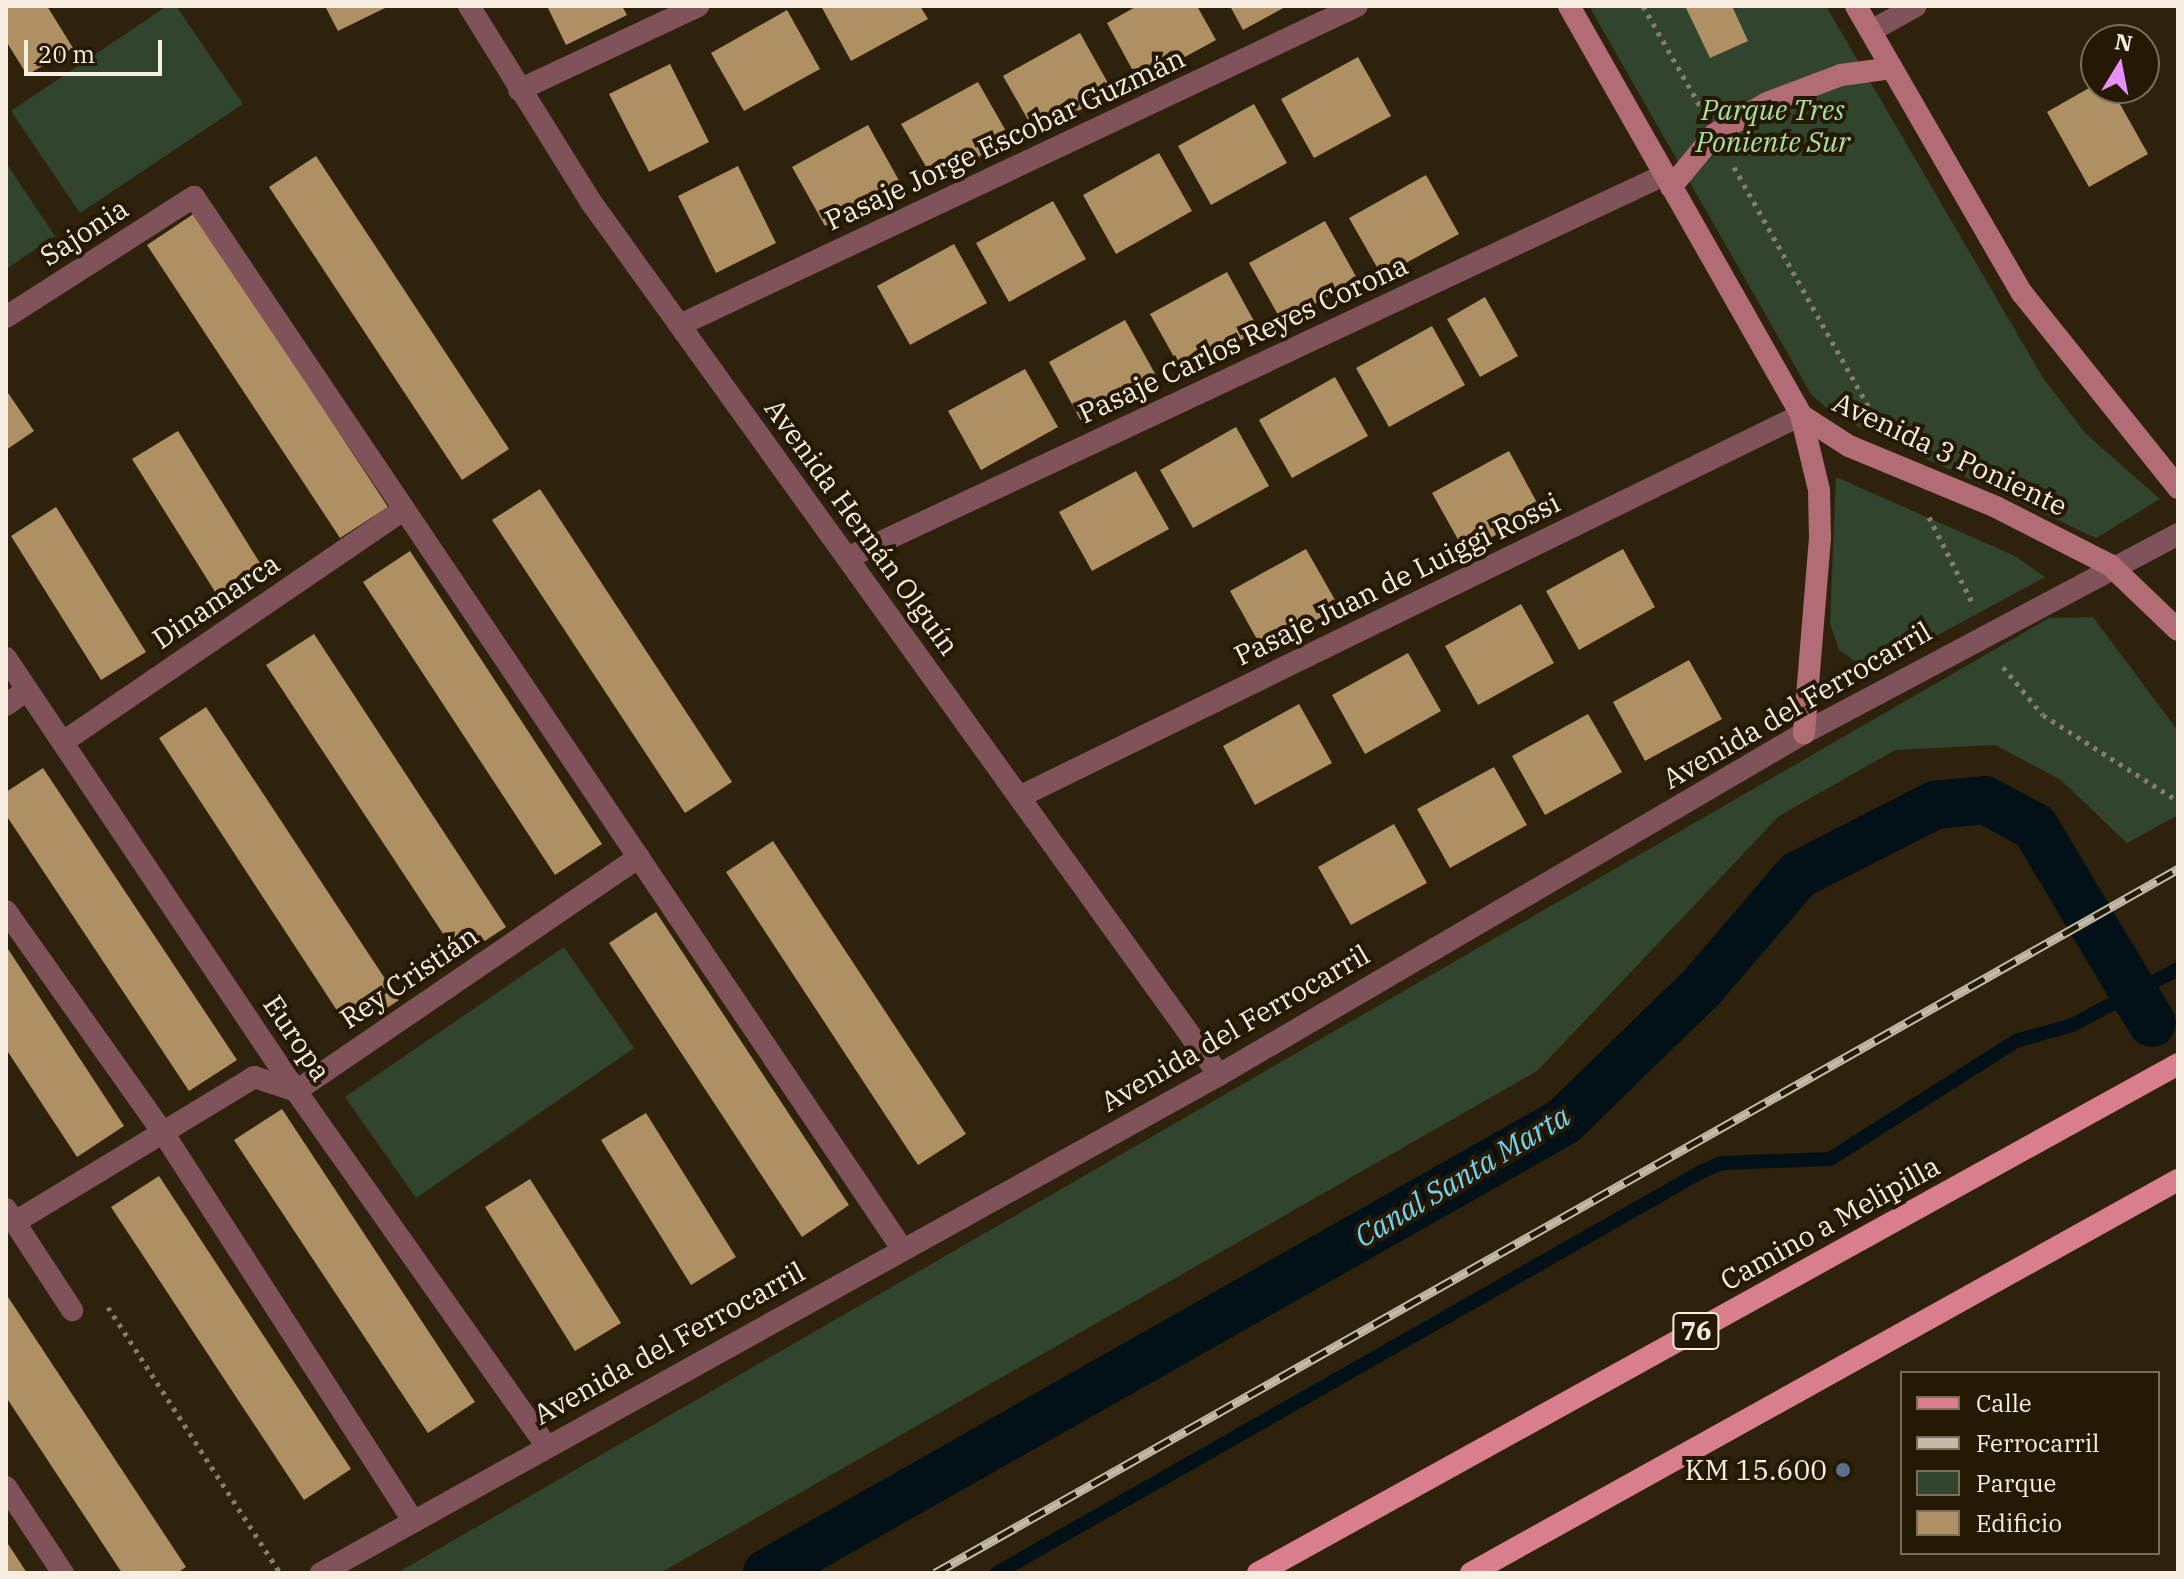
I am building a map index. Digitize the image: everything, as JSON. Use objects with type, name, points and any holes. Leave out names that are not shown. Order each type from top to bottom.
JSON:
[{"type":"main road","name":"Avenida 3 Poniente","points":[[1569,6],[1801,415],[1904,469],[2110,565],[2178,630]]},
{"type":"main road","points":[[1856,6],[2022,293],[2178,488]]},
{"type":"main road","points":[[1668,181],[1715,134],[1819,82],[1892,68]]},
{"type":"main road","points":[[1801,415],[1817,475],[1820,538],[1815,667],[1804,733]]},
{"type":"main road","name":"Camino a Melipilla","points":[[1258,1573],[2178,1064]]},
{"type":"main road","points":[[1471,1573],[2178,1180]]},
{"type":"street","name":"Avenida Hernán Olguín","points":[[469,6],[519,90],[680,325],[1219,1075]]},
{"type":"street","points":[[519,90],[698,6]]},
{"type":"street","name":"Pasaje Jorge Escobar Guzmán","points":[[680,325],[1357,6]]},
{"type":"street","points":[[1871,31],[1916,6]]},
{"type":"street","name":"Pasaje Carlos Reyes Corona","points":[[847,558],[1668,181]]},
{"type":"street","name":"Sajonia","points":[[6,317],[194,197],[403,510]]},
{"type":"street","name":"Pasaje Juan de Luiggi Rossi","points":[[1019,797],[1801,415]]},
{"type":"street","points":[[403,510],[901,1247]]},
{"type":"street","name":"Dinamarca","points":[[63,742],[403,510]]},
{"type":"street","name":"Avenida del Ferrocarril","points":[[321,1573],[901,1247],[1219,1075],[1804,733],[2110,565],[2178,534]]},
{"type":"street","name":"Europa","points":[[6,658],[296,1091],[547,1447]]},
{"type":"street","points":[[6,705],[27,690]]},
{"type":"street","name":"Rey Cristián","points":[[296,1091],[639,857]]},
{"type":"street","points":[[6,911],[162,1131],[414,1522]]},
{"type":"street","points":[[72,1310],[10,1215],[254,1077],[296,1091]]},
{"type":"street","points":[[6,1487],[63,1573]]},
{"type":"path","points":[[1643,6],[1904,469],[2010,682],[2043,715],[2178,801]]},
{"type":"path","points":[[72,1310],[98,1292],[280,1573]]},
{"type":"green space","points":[[167,6],[176,6],[243,104],[80,213],[11,111]]},
{"type":"green space","name":"Parque Tres Poniente Sur","points":[[1589,6],[1826,6],[2043,378],[2086,434],[2160,499],[2096,538],[1835,416],[1811,394]]},
{"type":"green space","points":[[6,163],[55,236],[6,269]]},
{"type":"green space","points":[[1836,477],[2015,556],[2045,577],[1888,662],[1861,665],[1839,650],[1830,624]]},
{"type":"green space","points":[[2093,617],[2178,731],[2178,815],[2127,843],[2061,780],[1995,745],[1895,750],[1779,816],[1537,1071],[660,1573],[397,1573],[2049,618]]},
{"type":"green space","points":[[564,947],[634,1048],[416,1198],[345,1097]]},
{"type":"building","points":[[6,6],[47,6],[73,48],[27,75],[6,41]]},
{"type":"building","points":[[325,6],[389,6],[338,31]]},
{"type":"building","points":[[547,6],[622,6],[627,15],[566,45]]},
{"type":"building","points":[[821,6],[920,6],[928,19],[851,61]]},
{"type":"building","points":[[1137,6],[1197,6],[1216,40],[1139,82],[1107,23]]},
{"type":"building","points":[[1230,6],[1287,6],[1243,30]]},
{"type":"building","points":[[1732,6],[1748,41],[1710,58],[1686,8]]},
{"type":"building","points":[[787,10],[820,69],[744,111],[711,53]]},
{"type":"building","points":[[1080,33],[1113,92],[1036,134],[1003,76]]},
{"type":"building","points":[[1358,57],[1391,116],[1314,158],[1281,99]]},
{"type":"building","points":[[670,64],[709,142],[649,172],[609,94]]},
{"type":"building","points":[[978,82],[1011,140],[935,182],[901,124]]},
{"type":"building","points":[[2080,93],[2080,104],[2120,104],[2148,154],[2089,187],[2047,112]]},
{"type":"building","points":[[1254,104],[1287,163],[1211,205],[1178,146]]},
{"type":"building","points":[[868,125],[901,184],[825,226],[792,167]]},
{"type":"building","points":[[1159,153],[1192,211],[1116,254],[1083,195]]},
{"type":"building","points":[[316,156],[509,449],[462,480],[269,187]]},
{"type":"building","points":[[738,166],[776,243],[716,273],[678,196]]},
{"type":"building","points":[[1426,175],[1459,234],[1382,276],[1349,218]]},
{"type":"building","points":[[1053,201],[1086,259],[1009,302],[976,243]]},
{"type":"building","points":[[195,213],[388,507],[340,538],[147,245]]},
{"type":"building","points":[[1325,221],[1358,280],[1282,322],[1249,263]]},
{"type":"building","points":[[954,244],[987,303],[910,345],[877,286]]},
{"type":"building","points":[[1227,272],[1259,330],[1183,373],[1150,314]]},
{"type":"building","points":[[1485,297],[1518,356],[1480,377],[1447,319]]},
{"type":"building","points":[[1125,320],[1158,379],[1081,421],[1049,362]]},
{"type":"building","points":[[1432,326],[1465,385],[1389,427],[1356,368]]},
{"type":"building","points":[[1025,369],[1058,427],[981,470],[948,411]]},
{"type":"building","points":[[1335,377],[1368,436],[1292,478],[1259,420]]},
{"type":"building","points":[[6,390],[34,431],[6,450]]},
{"type":"building","points":[[1236,427],[1269,486],[1193,528],[1160,470]]},
{"type":"building","points":[[178,431],[268,576],[222,603],[132,459]]},
{"type":"building","points":[[1509,451],[1541,510],[1465,552],[1432,493]]},
{"type":"building","points":[[1136,471],[1169,529],[1092,571],[1059,512]]},
{"type":"building","points":[[540,489],[732,782],[685,813],[492,520]]},
{"type":"building","points":[[56,507],[146,652],[101,680],[11,536]]},
{"type":"building","points":[[1306,549],[1339,607],[1263,650],[1230,591]]},
{"type":"building","points":[[1623,549],[1655,607],[1579,650],[1546,591]]},
{"type":"building","points":[[410,551],[602,844],[555,875],[363,582]]},
{"type":"building","points":[[1521,604],[1554,663],[1478,705],[1445,646]]},
{"type":"building","points":[[314,634],[506,927],[459,958],[266,665]]},
{"type":"building","points":[[1408,653],[1441,711],[1365,754],[1332,695]]},
{"type":"building","points":[[1689,660],[1722,719],[1645,761],[1613,702]]},
{"type":"building","points":[[1299,704],[1332,763],[1255,805],[1223,746]]},
{"type":"building","points":[[206,707],[399,1000],[351,1032],[159,738]]},
{"type":"building","points":[[1588,714],[1622,772],[1545,815],[1512,756]]},
{"type":"building","points":[[1494,767],[1527,825],[1450,868],[1417,809]]},
{"type":"building","points":[[43,768],[237,1060],[189,1091],[6,815],[6,792]]},
{"type":"building","points":[[1394,824],[1427,883],[1351,925],[1318,867]]},
{"type":"building","points":[[773,841],[966,1134],[918,1165],[726,872]]},
{"type":"building","points":[[656,912],[849,1205],[802,1237],[609,943]]},
{"type":"building","points":[[6,946],[124,1126],[77,1157],[6,1049]]},
{"type":"building","points":[[282,1109],[475,1402],[428,1433],[234,1140]]},
{"type":"building","points":[[646,1113],[736,1257],[691,1285],[601,1140]]},
{"type":"building","points":[[159,1176],[351,1469],[304,1500],[111,1207]]},
{"type":"building","points":[[530,1179],[621,1323],[575,1351],[485,1207]]},
{"type":"building","points":[[6,1294],[186,1567],[177,1573],[122,1573],[6,1397]]},
{"type":"building","points":[[6,1541],[27,1573],[6,1573]]},
{"type":"waterway","name":"Canal Santa Marta","points":[[767,1573],[1563,1122],[1701,988],[1798,875],[1935,805],[1985,800],[2035,827],[2152,1023]]},
{"type":"waterway","points":[[997,1573],[1699,1173],[1721,1163],[1830,1159],[2016,1041],[2072,1025],[2178,969]]},
{"type":"railway","points":[[935,1573],[2178,869]]},
{"type":"place","name":"KM 15.600","points":[[1843,1470]]}]
